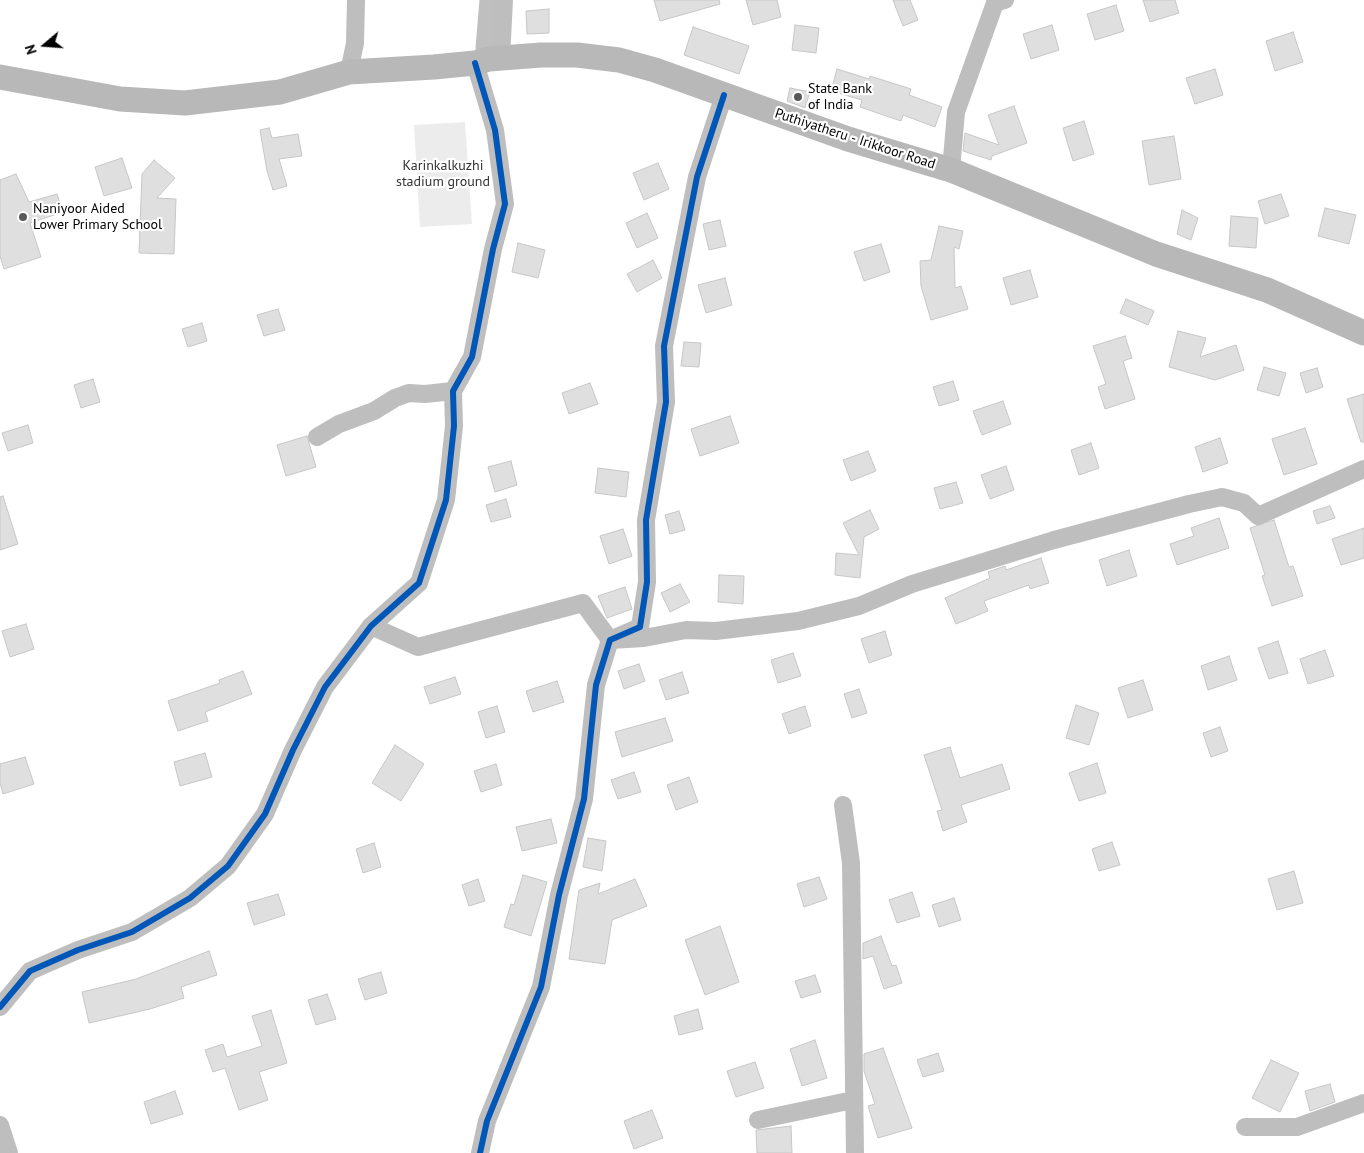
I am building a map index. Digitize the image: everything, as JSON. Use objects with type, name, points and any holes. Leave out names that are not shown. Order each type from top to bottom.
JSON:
[{"type":"main road","name":"Puthiyatheru - Irikkoor Road","points":[[0,76],[120,99],[185,103],[280,92],[350,72],[475,63],[501,58],[577,55],[620,60],[655,70],[848,139],[950,170],[1156,254],[1268,290],[1364,333]]},
{"type":"street","points":[[350,72],[355,43],[356,0]]},
{"type":"street","points":[[501,58],[504,0]]},
{"type":"street","points":[[950,170],[956,112],[995,3],[1005,0]]},
{"type":"street","points":[[0,1007],[30,971],[78,950],[132,932],[190,898],[228,866],[265,814],[293,750],[325,686],[372,626],[419,584],[446,500],[454,426],[453,391],[472,357],[505,204],[495,130],[475,63]]},
{"type":"street","points":[[480,1153],[494,1103],[541,987],[558,895],[584,798],[596,685],[610,640],[640,627],[647,582],[646,520],[666,402],[664,346],[697,177],[724,95]]},
{"type":"street","points":[[317,437],[338,424],[374,411],[395,398],[409,393],[426,394],[453,391]]},
{"type":"street","points":[[610,640],[644,638],[686,630],[716,631],[798,621],[859,606],[912,584],[1054,540],[1189,504],[1222,497],[1244,503],[1258,516],[1364,468]]},
{"type":"street","points":[[372,626],[418,647],[583,603],[610,640]]},
{"type":"street","points":[[843,805],[850,863],[855,1153]]},
{"type":"street","points":[[758,1120],[853,1100]]},
{"type":"street","points":[[1245,1127],[1297,1127],[1364,1103]]},
{"type":"street","points":[[0,1125],[9,1153]]},
{"type":"green space","name":"Karinkalkuzhi stadium ground","points":[[465,122],[472,224],[420,227],[414,125]]},
{"type":"building","points":[[654,0],[719,0],[720,4],[660,21]]},
{"type":"building","points":[[746,0],[777,0],[781,17],[753,25]]},
{"type":"building","points":[[893,0],[910,0],[918,20],[903,26]]},
{"type":"building","points":[[1143,0],[1175,0],[1179,13],[1150,22]]},
{"type":"building","points":[[1116,5],[1124,31],[1095,40],[1087,14]]},
{"type":"building","points":[[549,9],[549,33],[527,34],[526,11]]},
{"type":"building","points":[[795,25],[819,28],[816,53],[792,50]]},
{"type":"building","points":[[1052,25],[1059,50],[1031,59],[1023,34]]},
{"type":"building","points":[[693,27],[749,46],[739,74],[684,55]]},
{"type":"building","points":[[1293,32],[1303,62],[1275,71],[1266,41]]},
{"type":"building","points":[[837,69],[869,79],[870,76],[911,89],[909,95],[942,107],[935,127],[903,115],[901,121],[860,107],[862,100],[831,91]]},
{"type":"building","points":[[1215,69],[1223,95],[1195,104],[1186,78]]},
{"type":"building","name":"State Bank of India","points":[[790,88],[810,92],[805,108],[787,101]]},
{"type":"building","points":[[1014,106],[1027,143],[992,156],[991,160],[963,151],[965,133],[999,145],[988,115]]},
{"type":"building","points":[[1084,121],[1094,154],[1073,161],[1063,128]]},
{"type":"building","points":[[269,128],[272,138],[298,134],[302,156],[279,159],[287,186],[273,190],[267,171],[260,130]]},
{"type":"building","points":[[1174,136],[1181,179],[1149,185],[1142,141]]},
{"type":"building","points":[[122,158],[132,188],[104,196],[95,167]]},
{"type":"building","points":[[154,160],[175,178],[157,198],[176,199],[174,254],[139,253],[142,174]]},
{"type":"building","points":[[658,163],[669,189],[644,200],[633,173]]},
{"type":"building","name":"Naniyoor Aided Lower Primary School","points":[[16,174],[29,202],[57,194],[63,212],[30,223],[41,257],[4,269],[0,256],[0,180]]},
{"type":"building","points":[[1281,194],[1289,216],[1265,224],[1258,201]]},
{"type":"building","points":[[1325,208],[1356,215],[1349,244],[1318,236]]},
{"type":"building","points":[[1182,210],[1198,218],[1191,240],[1177,234]]},
{"type":"building","points":[[647,213],[658,238],[637,248],[626,223]]},
{"type":"building","points":[[1231,216],[1258,218],[1256,248],[1229,246]]},
{"type":"building","points":[[720,220],[726,246],[709,250],[703,224]]},
{"type":"building","points":[[939,226],[963,231],[959,249],[954,247],[955,288],[961,286],[968,309],[931,320],[921,286],[920,261],[931,260]]},
{"type":"building","points":[[518,243],[545,250],[538,278],[512,272]]},
{"type":"building","points":[[881,244],[890,272],[864,281],[854,252]]},
{"type":"building","points":[[653,260],[662,278],[637,292],[627,274]]},
{"type":"building","points":[[1030,270],[1038,297],[1011,305],[1003,278]]},
{"type":"building","points":[[725,278],[732,305],[706,313],[698,285]]},
{"type":"building","points":[[1126,299],[1154,311],[1148,325],[1120,313]]},
{"type":"building","points":[[278,309],[285,330],[264,336],[257,315]]},
{"type":"building","points":[[202,323],[207,341],[188,347],[182,329]]},
{"type":"building","points":[[1178,331],[1206,338],[1200,357],[1236,345],[1244,370],[1215,380],[1169,367]]},
{"type":"building","points":[[1125,336],[1132,358],[1123,361],[1135,399],[1105,409],[1098,387],[1106,384],[1093,346]]},
{"type":"building","points":[[684,342],[701,343],[699,367],[681,366]]},
{"type":"building","points":[[1264,367],[1286,373],[1279,396],[1257,390]]},
{"type":"building","points":[[1317,368],[1323,387],[1306,393],[1300,373]]},
{"type":"building","points":[[93,379],[100,402],[81,408],[74,385]]},
{"type":"building","points":[[953,381],[959,400],[939,406],[933,387]]},
{"type":"building","points":[[590,383],[598,404],[569,414],[562,393]]},
{"type":"building","points":[[1364,394],[1364,442],[1361,442],[1347,399]]},
{"type":"building","points":[[1003,401],[1011,424],[982,435],[973,411]]},
{"type":"building","points":[[730,416],[739,443],[700,456],[691,429]]},
{"type":"building","points":[[28,425],[33,443],[8,451],[2,433]]},
{"type":"building","points":[[1305,428],[1317,464],[1284,475],[1272,439]]},
{"type":"building","points":[[307,436],[316,467],[286,476],[277,445]]},
{"type":"building","points":[[1220,438],[1228,463],[1203,472],[1195,447]]},
{"type":"building","points":[[1091,443],[1099,468],[1079,475],[1071,450]]},
{"type":"building","points":[[868,451],[876,471],[851,481],[843,460]]},
{"type":"building","points":[[511,461],[517,485],[495,492],[488,467]]},
{"type":"building","points":[[1006,466],[1014,490],[990,499],[981,475]]},
{"type":"building","points":[[598,468],[629,472],[626,497],[595,493]]},
{"type":"building","points":[[956,482],[963,503],[940,509],[934,488]]},
{"type":"building","points":[[3,496],[18,544],[0,550],[0,497]]},
{"type":"building","points":[[506,499],[511,517],[491,522],[486,505]]},
{"type":"building","points":[[1330,506],[1335,518],[1317,524],[1313,511]]},
{"type":"building","points":[[870,510],[879,529],[864,537],[860,578],[835,575],[836,553],[859,555],[843,523]]},
{"type":"building","points":[[679,511],[685,530],[670,534],[665,515]]},
{"type":"building","points":[[1219,518],[1229,548],[1177,565],[1170,544],[1194,536],[1191,528]]},
{"type":"building","points":[[1274,520],[1289,567],[1293,566],[1303,596],[1272,606],[1262,576],[1265,575],[1250,528]]},
{"type":"building","points":[[1364,528],[1364,558],[1341,565],[1332,539]]},
{"type":"building","points":[[623,529],[632,556],[609,564],[600,536]]},
{"type":"building","points":[[1129,550],[1137,576],[1107,586],[1099,560]]},
{"type":"building","points":[[1041,558],[1049,583],[1030,589],[1029,585],[984,601],[988,611],[956,624],[945,598],[990,578],[988,572],[1005,566],[1006,570]]},
{"type":"building","points":[[719,575],[744,576],[743,604],[718,602]]},
{"type":"building","points":[[680,584],[690,602],[670,612],[661,593]]},
{"type":"building","points":[[625,587],[632,609],[607,618],[598,596]]},
{"type":"building","points":[[26,624],[34,649],[10,657],[2,631]]},
{"type":"building","points":[[885,631],[892,655],[869,663],[861,639]]},
{"type":"building","points":[[1278,641],[1288,673],[1269,679],[1258,648]]},
{"type":"building","points":[[1325,650],[1334,676],[1308,684],[1300,659]]},
{"type":"building","points":[[793,653],[801,676],[778,683],[771,660]]},
{"type":"building","points":[[1229,656],[1237,680],[1208,690],[1201,666]]},
{"type":"building","points":[[639,664],[645,681],[624,689],[618,671]]},
{"type":"building","points":[[243,671],[252,694],[205,712],[208,721],[178,731],[168,701],[220,683],[219,680]]},
{"type":"building","points":[[682,672],[689,693],[666,700],[659,680]]},
{"type":"building","points":[[455,677],[461,694],[430,704],[424,687]]},
{"type":"building","points":[[1143,680],[1153,710],[1128,718],[1118,688]]},
{"type":"building","points":[[557,681],[564,702],[533,712],[526,691]]},
{"type":"building","points":[[859,689],[867,713],[852,718],[844,694]]},
{"type":"building","points":[[1076,705],[1099,713],[1089,745],[1066,738]]},
{"type":"building","points":[[497,706],[505,732],[486,738],[478,712]]},
{"type":"building","points":[[805,706],[811,726],[789,734],[782,714]]},
{"type":"building","points":[[665,718],[673,741],[622,757],[615,732]]},
{"type":"building","points":[[1220,727],[1228,751],[1211,757],[1203,733]]},
{"type":"building","points":[[395,745],[424,764],[401,801],[372,783]]},
{"type":"building","points":[[950,747],[960,778],[1002,764],[1010,789],[961,805],[967,822],[943,831],[937,811],[942,810],[924,755]]},
{"type":"building","points":[[205,753],[212,777],[180,786],[174,762]]},
{"type":"building","points":[[25,757],[34,784],[3,794],[0,783],[0,764]]},
{"type":"building","points":[[1097,763],[1106,793],[1079,801],[1069,773]]},
{"type":"building","points":[[496,764],[502,785],[481,792],[474,771]]},
{"type":"building","points":[[634,772],[641,792],[618,799],[611,780]]},
{"type":"building","points":[[689,777],[698,802],[676,810],[667,785]]},
{"type":"building","points":[[551,819],[557,843],[522,851],[516,827]]},
{"type":"building","points":[[588,838],[606,841],[602,871],[583,867]]},
{"type":"building","points":[[1112,842],[1120,865],[1099,871],[1092,849]]},
{"type":"building","points":[[374,843],[381,867],[363,873],[356,849]]},
{"type":"building","points":[[1294,871],[1303,903],[1277,910],[1268,879]]},
{"type":"building","points":[[523,875],[547,882],[531,936],[504,927],[511,904],[514,905]]},
{"type":"building","points":[[819,877],[827,899],[804,907],[797,884]]},
{"type":"building","points":[[478,879],[485,901],[469,906],[462,885]]},
{"type":"building","points":[[635,879],[647,906],[612,920],[605,964],[569,959],[579,890],[600,883],[598,894]]},
{"type":"building","points":[[912,892],[920,916],[897,923],[889,900]]},
{"type":"building","points":[[278,894],[285,915],[254,925],[247,903]]},
{"type":"building","points":[[954,898],[961,920],[939,927],[932,905]]},
{"type":"building","points":[[720,926],[739,982],[705,995],[685,940]]},
{"type":"building","points":[[881,936],[892,966],[896,965],[902,983],[884,989],[873,956],[863,959],[863,943]]},
{"type":"building","points":[[209,951],[217,975],[181,987],[184,998],[150,1009],[89,1023],[82,992],[136,979]]},
{"type":"building","points":[[381,972],[387,993],[365,1000],[358,979]]},
{"type":"building","points":[[815,975],[821,992],[801,998],[795,981]]},
{"type":"building","points":[[327,994],[336,1019],[316,1025],[308,1000]]},
{"type":"building","points":[[698,1009],[703,1029],[679,1035],[674,1016]]},
{"type":"building","points":[[271,1010],[287,1063],[259,1072],[268,1100],[239,1110],[225,1068],[213,1072],[205,1050],[223,1044],[227,1057],[262,1046],[252,1016]]},
{"type":"building","points":[[815,1040],[827,1078],[802,1086],[790,1049]]},
{"type":"building","points":[[883,1048],[912,1128],[878,1138],[868,1106],[875,1104],[864,1071],[864,1054]]},
{"type":"building","points":[[938,1053],[944,1071],[923,1077],[917,1060]]},
{"type":"building","points":[[1271,1060],[1299,1073],[1280,1112],[1252,1098]]},
{"type":"building","points":[[755,1062],[764,1088],[736,1097],[727,1071]]},
{"type":"building","points":[[1330,1084],[1335,1102],[1310,1111],[1305,1091]]},
{"type":"building","points":[[175,1091],[183,1114],[151,1124],[144,1102]]},
{"type":"building","points":[[652,1110],[663,1138],[634,1149],[624,1121]]},
{"type":"building","points":[[791,1126],[792,1153],[757,1153],[756,1130]]},
{"type":"waterway","points":[[485,48],[489,0]]},
{"type":"cycle path","points":[[0,1007],[30,971],[78,950],[132,932],[190,898],[228,866],[265,814],[293,750],[325,687],[371,626],[419,583],[446,500],[454,426],[453,391],[472,357],[493,249],[505,204],[495,130],[475,63]]},
{"type":"cycle path","points":[[480,1153],[487,1121],[541,987],[559,895],[584,799],[596,685],[610,640],[640,627],[647,582],[646,520],[666,402],[664,346],[697,177],[724,95]]},
{"type":"place","name":"State Bank of India","points":[[798,97]]},
{"type":"place","name":"Naniyoor Aided Lower Primary School","points":[[23,217]]}]
